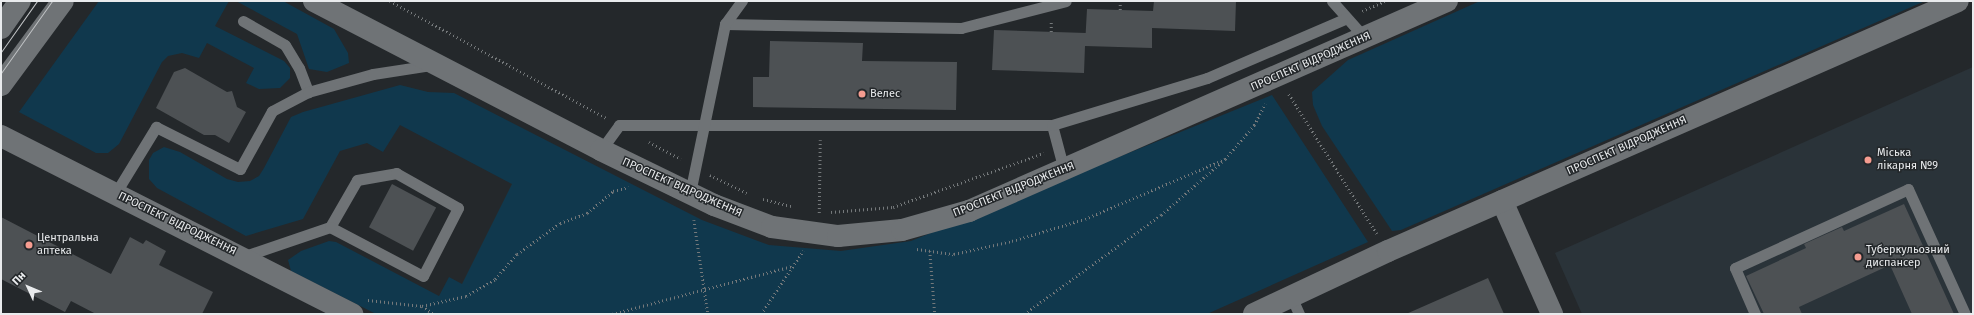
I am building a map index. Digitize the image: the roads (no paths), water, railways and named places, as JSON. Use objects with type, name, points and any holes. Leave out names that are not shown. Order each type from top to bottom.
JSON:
[{"type":"main road","points":[[1,28],[20,1]]},
{"type":"main road","points":[[1,85],[63,1]]},
{"type":"main road","name":"ПРОСПЕКТ ВІДРОДЖЕННЯ","points":[[314,1],[660,180],[772,227],[838,236],[902,230],[969,211],[1279,77],[1447,1]]},
{"type":"main road","name":"ПРОСПЕКТ ВІДРОДЖЕННЯ","points":[[1254,314],[1295,305],[1388,251],[1958,1]]},
{"type":"main road","name":"ПРОСПЕКТ ВІДРОДЖЕННЯ","points":[[1,136],[242,257],[357,307]]},
{"type":"main road","points":[[1502,201],[1552,314]]},
{"type":"lane","points":[[690,193],[725,24],[742,1]]},
{"type":"lane","points":[[725,24],[961,28],[1066,1]]},
{"type":"lane","points":[[1332,1],[1365,38]]},
{"type":"lane","points":[[600,150],[619,125],[705,123],[1052,125],[1207,78],[1347,18]]},
{"type":"lane","points":[[243,21],[285,45],[299,68],[308,92]]},
{"type":"lane","points":[[115,194],[156,126],[240,169],[272,111],[308,92],[373,74],[434,64]]},
{"type":"lane","points":[[1052,125],[1064,170]]},
{"type":"lane","points":[[242,257],[330,227],[357,180],[396,174],[458,208],[423,276],[330,227]]},
{"type":"lane","points":[[1755,314],[1735,268],[1908,189],[1965,314]]},
{"type":"tram line","points":[[1,52],[37,1]]},
{"type":"tram line","points":[[1,73],[52,1]]},
{"type":"place","name":"Велес","points":[[862,94]]},
{"type":"place","name":"Міська лікарня №9","points":[[1868,160]]},
{"type":"place","name":"Центральна аптека","points":[[29,245]]},
{"type":"place","name":"Туберкульозний диспансер","points":[[1858,257]]}]
